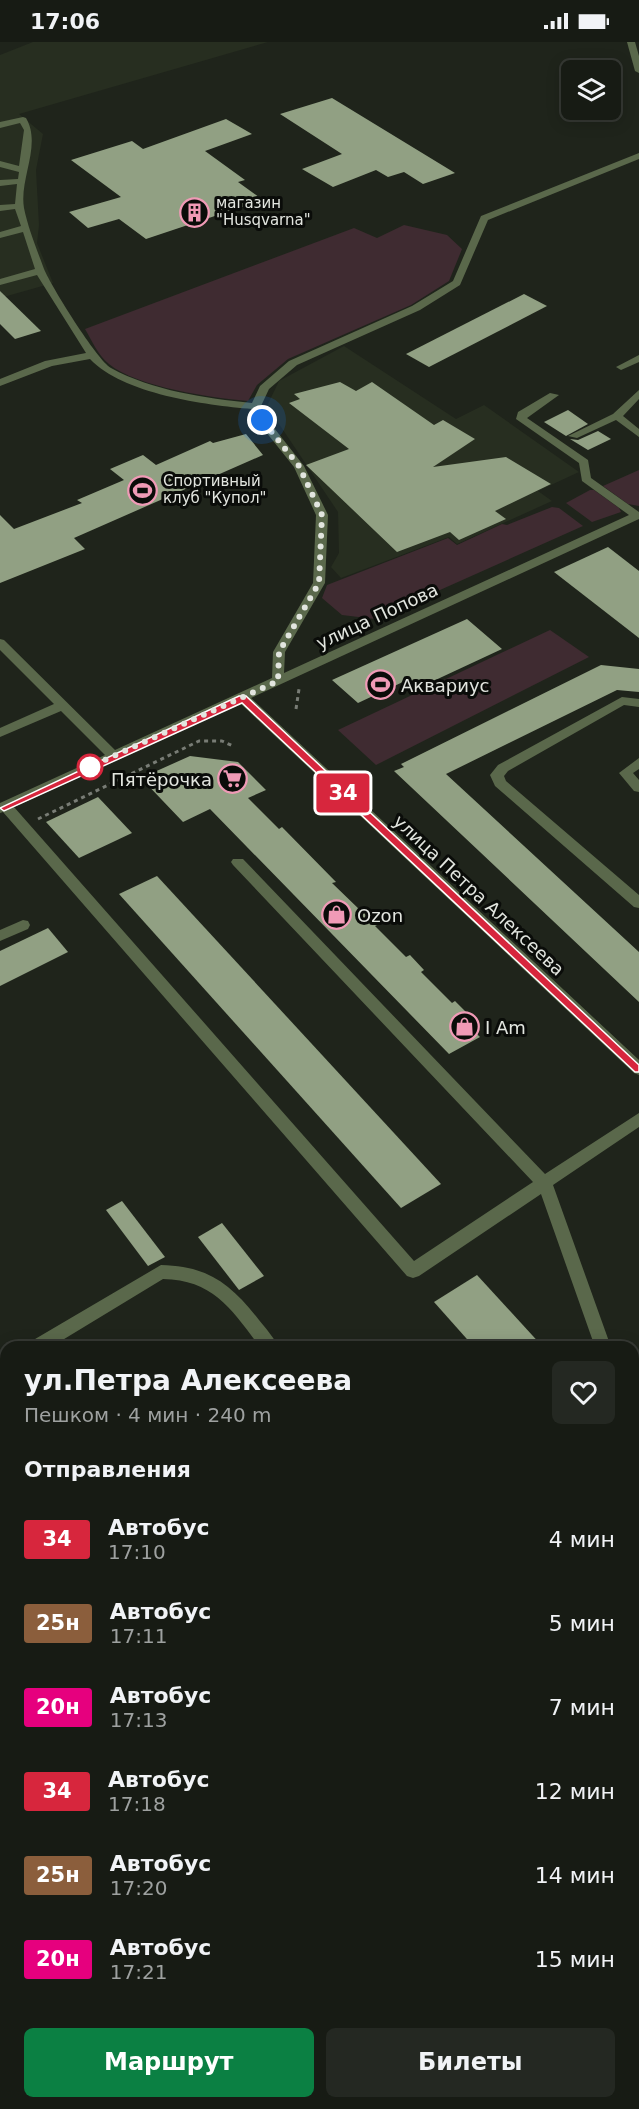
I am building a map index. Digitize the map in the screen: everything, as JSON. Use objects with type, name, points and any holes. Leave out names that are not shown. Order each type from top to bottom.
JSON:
[{"type":"street","points":[[631,42],[638,59],[639,71]]},
{"type":"street","points":[[0,125],[23,120],[28,130],[19,206],[40,271],[92,355],[105,369],[154,389],[210,402],[256,406]]},
{"type":"street","points":[[278,681],[279,652],[319,583],[322,515],[299,466],[262,420],[256,406],[264,388],[293,363],[416,308],[457,283],[484,218],[639,156]]},
{"type":"street","points":[[0,164],[23,170]]},
{"type":"street","points":[[0,183],[22,181]]},
{"type":"street","points":[[0,208],[19,206]]},
{"type":"street","points":[[0,235],[26,228]]},
{"type":"street","points":[[0,282],[40,271]]},
{"type":"street","points":[[0,383],[49,363],[92,355]]},
{"type":"street","points":[[621,367],[639,358]]},
{"type":"street","points":[[573,436],[617,416],[639,393]]},
{"type":"street","points":[[554,395],[522,414],[521,419],[584,462],[586,479],[638,516]]},
{"type":"street","points":[[617,416],[639,434]]},
{"type":"street","name":"улица Попова","points":[[3,807],[638,516]]},
{"type":"street","points":[[0,643],[113,755]]},
{"type":"street","name":"улица Петра Алексеева","points":[[243,698],[639,1068]]},
{"type":"street","points":[[639,703],[622,702],[503,768],[496,775],[500,783],[639,903]]},
{"type":"street","points":[[0,734],[63,705]]},
{"type":"street","points":[[639,762],[625,773],[629,780],[639,788]]},
{"type":"street","points":[[3,807],[24,826],[413,1271],[545,1185],[639,1119]]},
{"type":"street","points":[[238,862],[545,1185],[601,1341]]},
{"type":"street","points":[[0,936],[23,925]]},
{"type":"street","points":[[46,1341],[161,1272],[182,1271],[207,1279],[227,1292],[265,1341]]},
{"type":"path","points":[[24,826],[199,741],[222,741],[233,746]]},
{"type":"shaded area","points":[[33,42],[268,42],[19,114],[43,134],[36,170],[39,225],[37,243],[53,283],[0,298],[0,55]]},
{"type":"shaded area","points":[[404,225],[447,235],[462,249],[449,281],[411,305],[288,359],[257,385],[248,401],[176,390],[121,372],[102,356],[85,329],[354,228],[377,238]]},
{"type":"shaded area","points":[[344,346],[456,419],[484,405],[579,472],[538,491],[552,501],[457,544],[449,537],[341,578],[331,567],[339,553],[338,512],[267,406],[279,381]]},
{"type":"shaded area","points":[[639,470],[639,506],[628,504],[603,486]]},
{"type":"shaded area","points":[[594,490],[619,508],[621,512],[592,522],[566,503]]},
{"type":"shaded area","points":[[552,507],[559,508],[583,526],[375,619],[342,615],[322,598],[327,585],[448,538],[457,545],[502,524],[507,525]]},
{"type":"shaded area","points":[[550,630],[589,657],[376,765],[338,730]]},
{"type":"building","points":[[332,98],[455,173],[423,184],[404,172],[388,177],[376,170],[333,187],[302,169],[342,154],[280,114]]},
{"type":"building","points":[[226,119],[252,134],[205,151],[245,180],[238,182],[263,200],[146,239],[119,219],[88,228],[69,212],[121,197],[71,160],[132,141],[143,149]]},
{"type":"building","points":[[0,291],[41,331],[15,339],[0,324]]},
{"type":"building","points":[[524,294],[547,306],[429,367],[406,354]]},
{"type":"building","points":[[340,382],[356,391],[372,382],[434,425],[443,420],[475,439],[433,467],[506,457],[551,484],[495,511],[506,519],[459,540],[450,532],[397,552],[306,465],[349,449],[289,403],[300,399],[294,394]]},
{"type":"building","points":[[568,410],[588,424],[566,436],[544,422]]},
{"type":"building","points":[[598,431],[611,439],[588,450],[570,439],[578,440]]},
{"type":"building","points":[[246,434],[263,455],[74,538],[85,549],[0,583],[0,515],[14,529],[82,503],[77,500],[124,480],[110,469],[143,455],[156,465],[210,441],[213,443]]},
{"type":"building","points":[[608,547],[639,571],[639,638],[554,572]]},
{"type":"building","points":[[467,619],[502,649],[414,690],[405,681],[358,703],[332,680]]},
{"type":"building","points":[[601,665],[639,669],[639,692],[617,690],[446,774],[639,952],[639,1002],[394,771],[404,767],[401,764]]},
{"type":"building","points":[[190,756],[238,762],[266,790],[248,798],[279,829],[282,827],[336,882],[332,883],[361,911],[364,910],[379,924],[375,926],[406,957],[410,955],[424,970],[421,972],[452,1003],[455,1001],[470,1016],[467,1018],[477,1028],[473,1030],[480,1037],[449,1054],[210,809],[183,822],[141,778]]},
{"type":"building","points":[[98,797],[132,833],[79,858],[46,822]]},
{"type":"building","points":[[157,876],[441,1184],[401,1208],[119,894]]},
{"type":"building","points":[[48,928],[68,952],[0,986],[0,951]]},
{"type":"building","points":[[122,1201],[165,1257],[148,1266],[106,1210]]},
{"type":"building","points":[[222,1223],[264,1276],[239,1290],[198,1237]]},
{"type":"building","points":[[477,1275],[538,1341],[469,1341],[434,1302]]},
{"type":"bus line","name":"34","points":[[0,808],[243,698],[639,1069]]},
{"type":"place","name":"магазин \"Husqvarna\"","points":[[195,212]]},
{"type":"place","name":"Спортивный клуб \"Купол\"","points":[[142,490]]},
{"type":"place","name":"Аквариус","points":[[380,685]]},
{"type":"place","name":"Пятёрочка","points":[[233,779]]},
{"type":"place","name":"Ozon","points":[[336,915]]},
{"type":"place","name":"I Am","points":[[464,1027]]},
{"type":"route","points":[[90,767],[83,770],[278,681],[279,652],[319,583],[322,515],[299,466],[262,420]]}]
